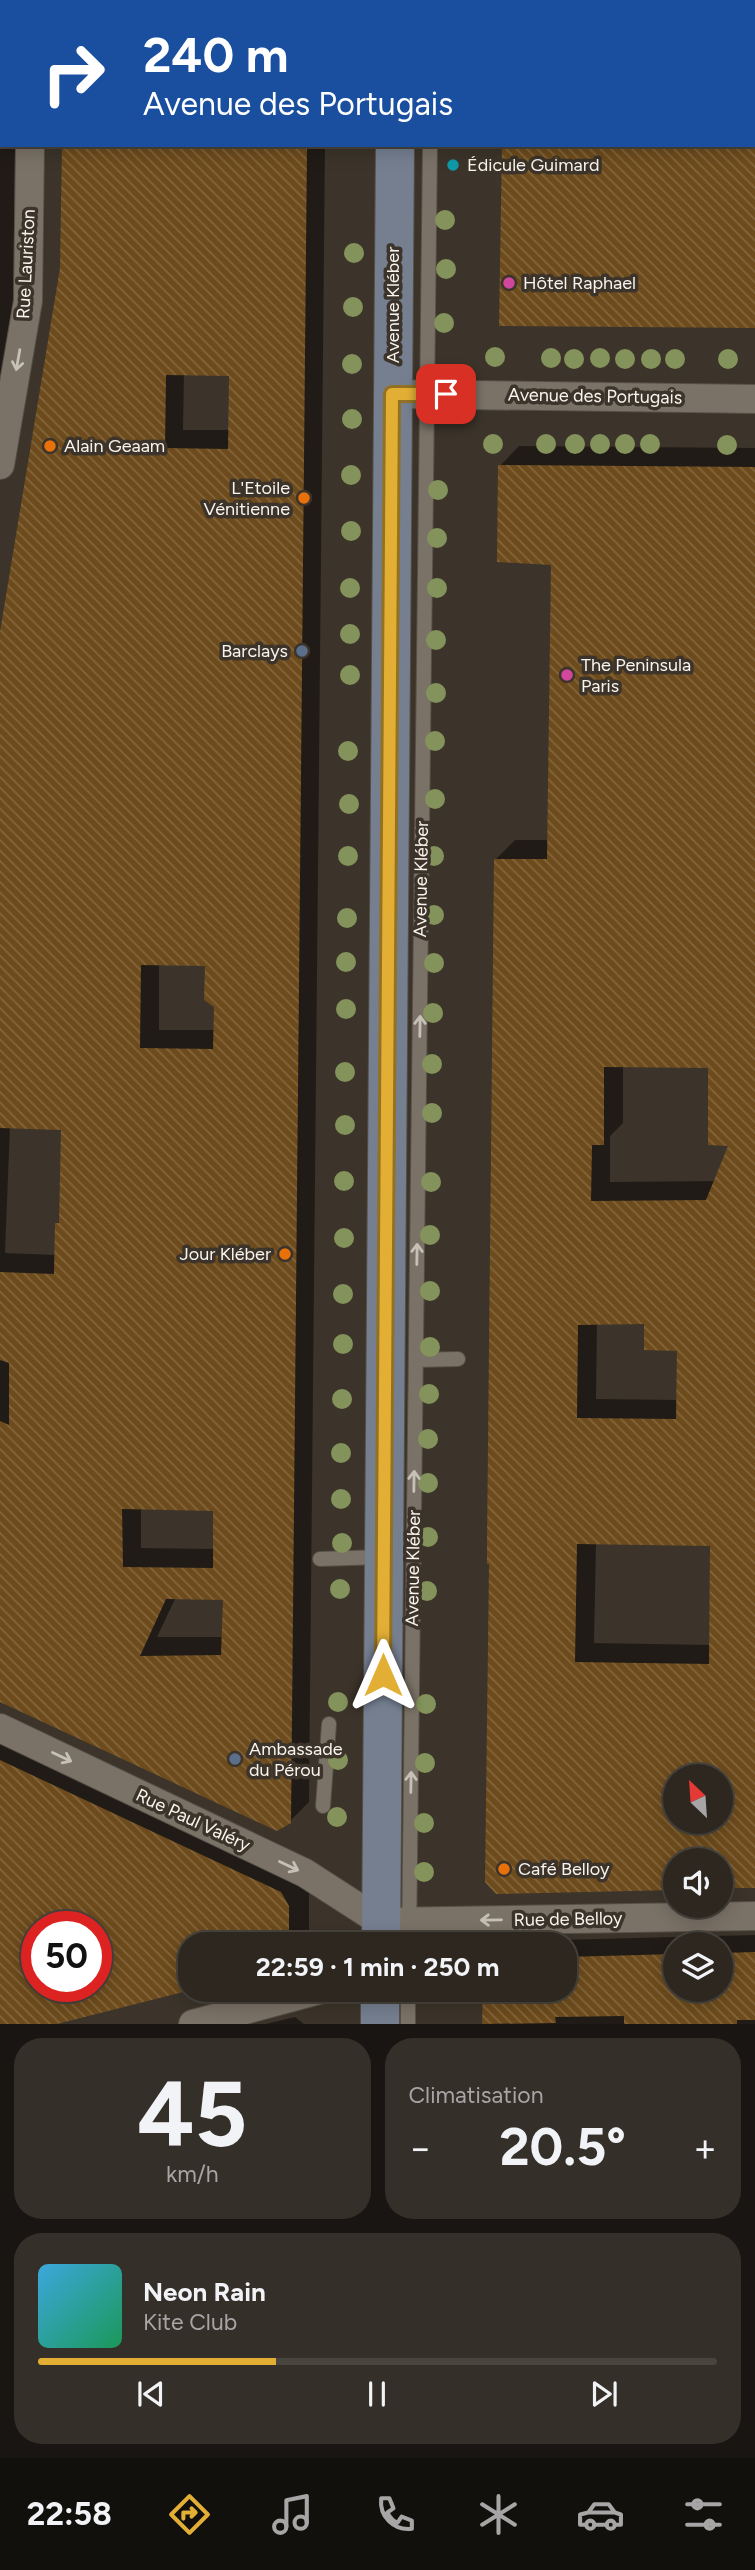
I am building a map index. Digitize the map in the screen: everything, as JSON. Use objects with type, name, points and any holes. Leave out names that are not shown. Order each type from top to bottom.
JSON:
[{"type":"main road","name":"Avenue Kléber","points":[[395,147],[410,393],[383,1557],[395,1932]]},
{"type":"main road","points":[[380,2002],[380,2024]]},
{"type":"street","name":"Rue Lauriston","points":[[0,465],[28,301],[30,147]]},
{"type":"street","name":"Avenue des Portugais","points":[[410,393],[755,399]]},
{"type":"street","name":"Rue Paul Valéry","points":[[0,1728],[304,1873],[393,1932]]},
{"type":"street","name":"Rue de Belloy","points":[[416,1932],[755,1916]]},
{"type":"street","points":[[193,2024],[275,2002]]},
{"type":"lane","name":"Avenue Kléber","points":[[395,1932],[416,1360],[410,393],[430,147]]},
{"type":"lane","points":[[416,1360],[457,1359]]},
{"type":"lane","name":"Avenue Kléber","points":[[320,1559],[383,1557]]},
{"type":"lane","points":[[323,1806],[329,1724]]},
{"type":"lane","points":[[408,2002],[408,2024]]},
{"type":"building","points":[[62,147],[307,147],[291,1823],[277,1831],[0,1702],[0,1421],[9,1425],[9,1363],[0,1360],[0,1272],[54,1274],[55,1223],[59,1223],[61,1130],[0,1128],[0,632],[60,268]],"holes":[[[166,375],[229,376],[228,449],[165,448]],[[141,965],[205,966],[204,1000],[214,1007],[213,1049],[140,1048]],[[122,1509],[213,1511],[213,1568],[123,1567]],[[166,1599],[223,1600],[221,1655],[140,1656]]]},
{"type":"building","points":[[502,147],[755,147],[755,328],[499,326]]},
{"type":"building","points":[[498,465],[755,467],[755,1888],[733,1888],[733,1848],[663,1848],[663,1890],[496,1894],[485,1882],[494,859],[547,859],[551,565],[497,562]],"holes":[[[604,1067],[708,1068],[708,1145],[728,1146],[706,1200],[591,1201],[592,1145],[604,1145]],[[644,1324],[644,1350],[677,1351],[676,1419],[577,1418],[578,1325]],[[577,1544],[710,1546],[709,1664],[575,1662]]]},
{"type":"building","points":[[0,1760],[281,1892],[289,1906],[289,1932],[178,1932],[178,1993],[57,2024],[0,2024]]},
{"type":"building","points":[[755,1952],[755,2020],[737,2020],[737,2024],[624,2024],[624,2016],[555,2017],[556,2023],[482,2024],[483,2002],[577,2002],[577,1957],[663,1954],[663,2002],[733,2002],[733,1953]]},
{"type":"place","name":"Édicule Guimard","points":[[453,165]]},
{"type":"place","name":"Hôtel Raphael","points":[[509,283]]},
{"type":"place","name":"Alain Geaam","points":[[50,446]]},
{"type":"place","name":"L'Etoile Vénitienne","points":[[304,498]]},
{"type":"place","name":"Barclays","points":[[302,651]]},
{"type":"place","name":"The Peninsula Paris","points":[[567,675]]},
{"type":"place","name":"Jour Kléber","points":[[285,1254]]},
{"type":"place","name":"Ambassade du Pérou","points":[[235,1759]]},
{"type":"place","name":"Café Belloy","points":[[504,1869]]},
{"type":"route","points":[[383,1675],[392,394],[446,394]]}]
